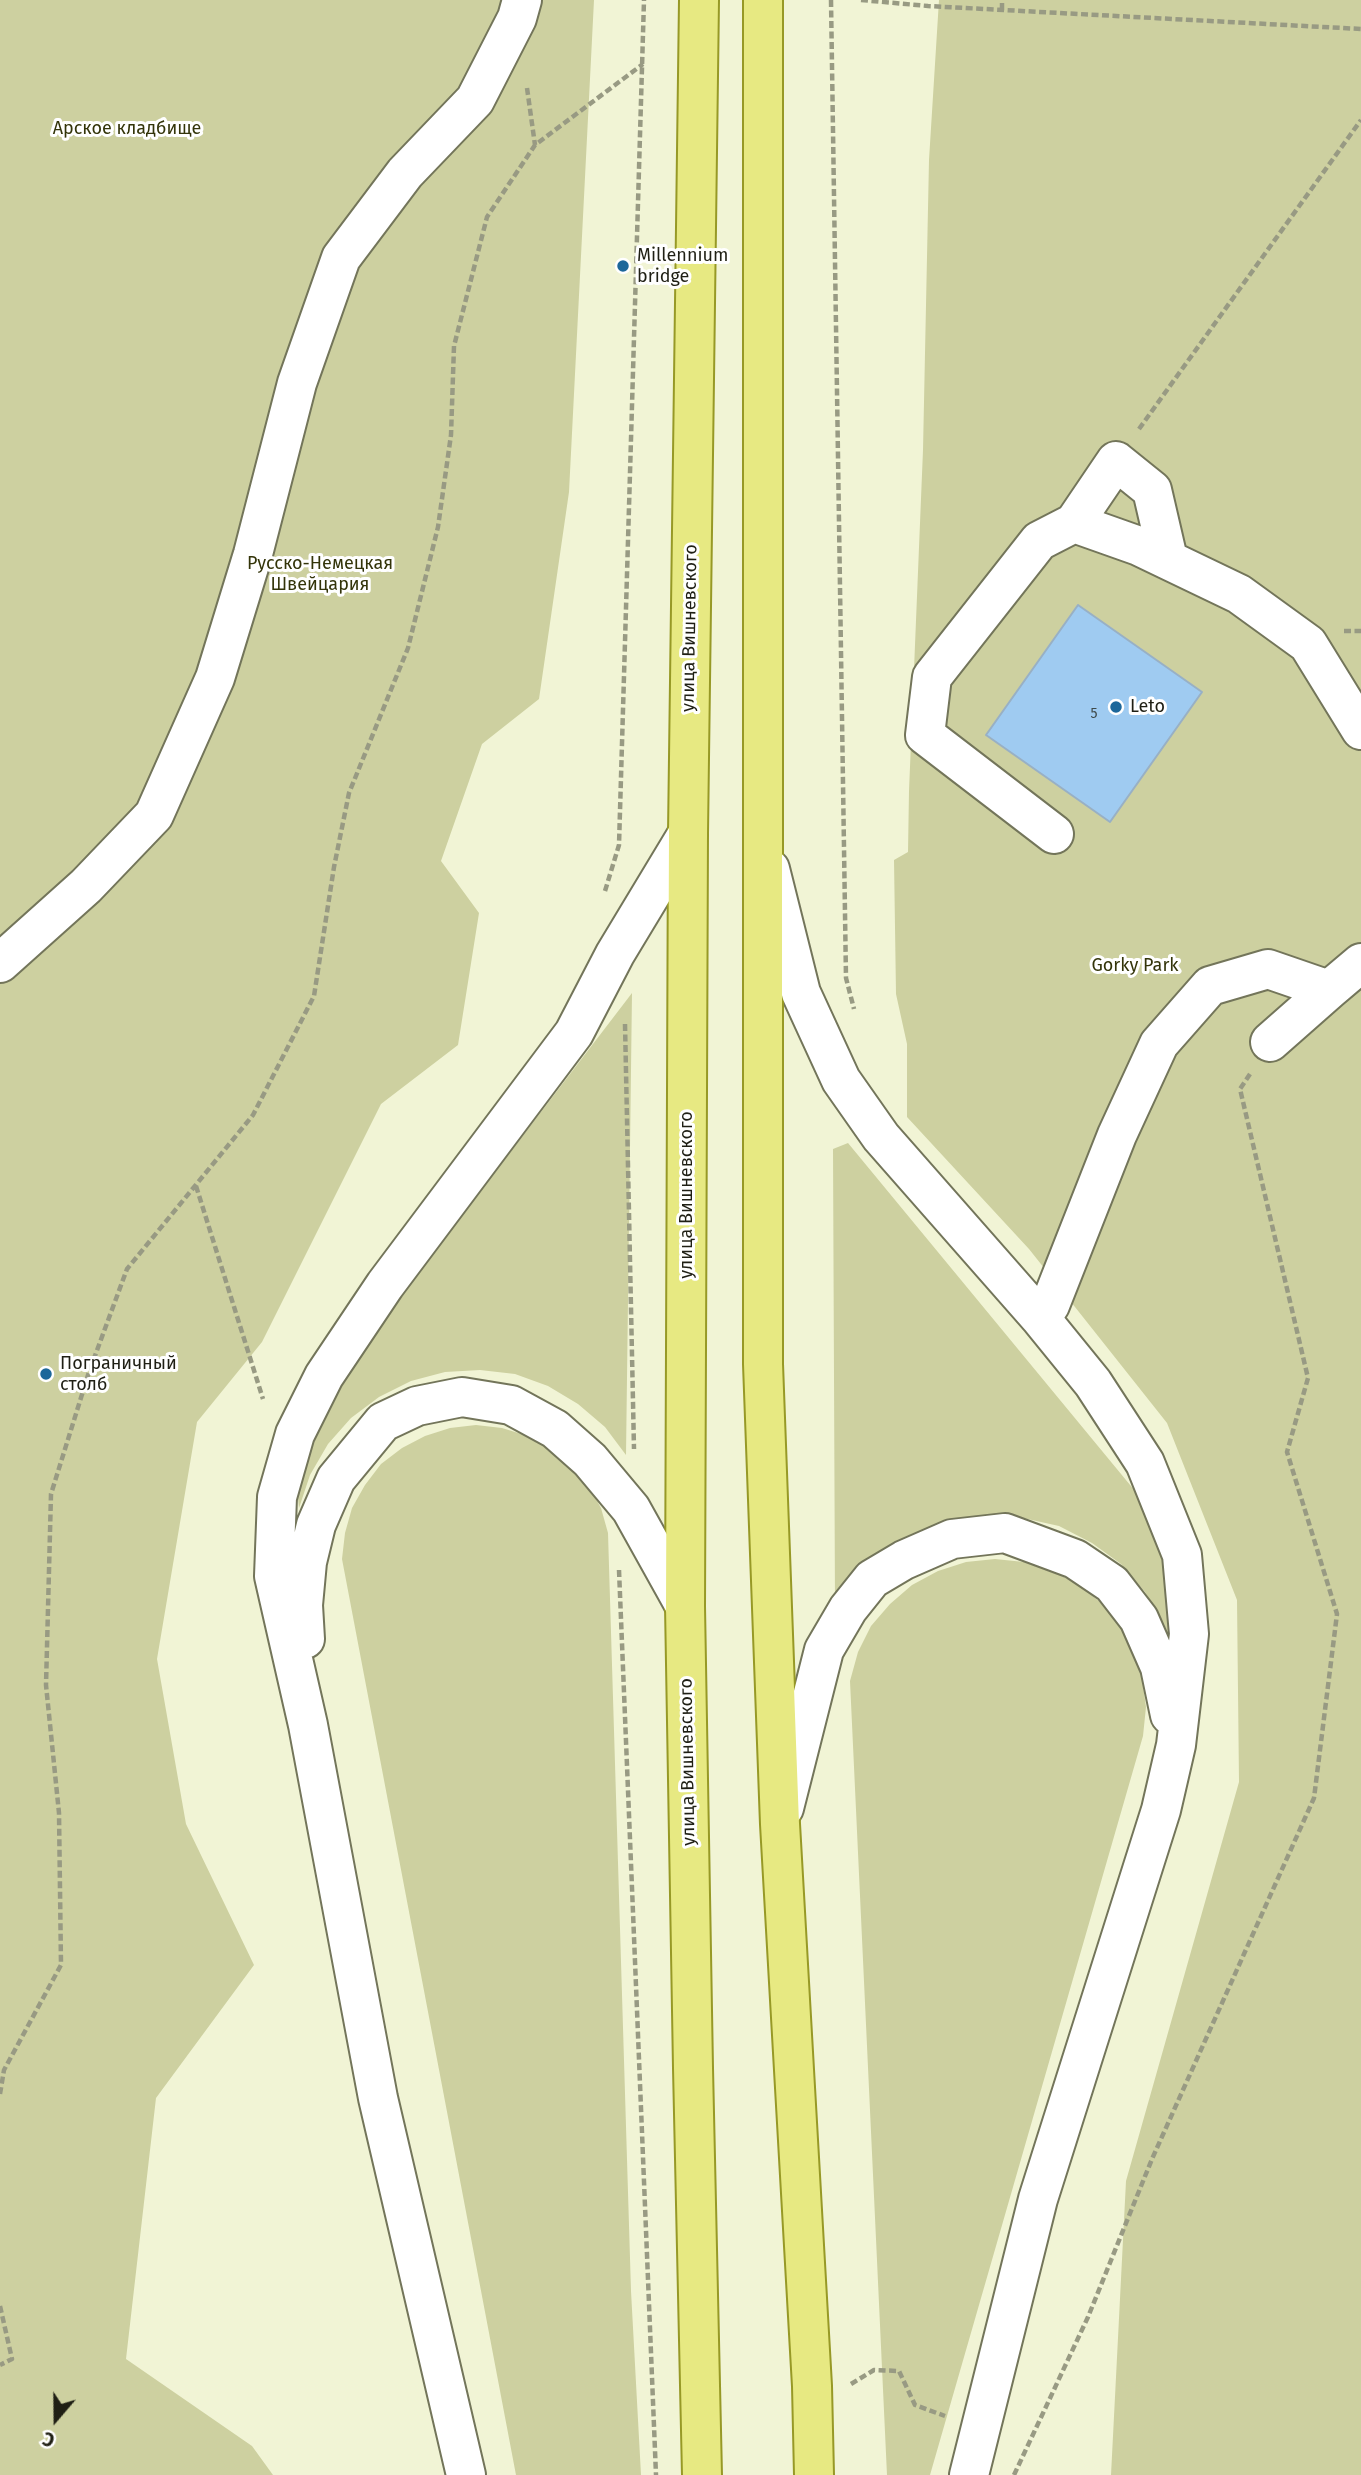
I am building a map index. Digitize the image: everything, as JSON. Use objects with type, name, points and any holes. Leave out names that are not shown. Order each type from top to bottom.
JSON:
[{"type":"main road","name":"улица Вишневского","points":[[699,0],[688,833],[685,1606],[702,2475]]},
{"type":"main road","points":[[764,0],[763,1364],[780,1824],[812,2386],[814,2475]]},
{"type":"street","points":[[0,963],[86,886],[154,815],[215,678],[253,554],[297,383],[341,258],[405,173],[475,100],[517,18],[522,0]]},
{"type":"street","points":[[1054,834],[925,735],[932,677],[1039,541],[1074,523],[1116,461],[1152,490],[1168,559]]},
{"type":"street","points":[[1074,523],[1139,546],[1239,594],[1308,644],[1361,730]]},
{"type":"street","points":[[466,2475],[378,2098],[308,1725],[274,1576],[276,1497],[295,1434],[324,1376],[385,1286],[574,1033],[615,954],[688,833]]},
{"type":"street","points":[[764,843],[800,993],[841,1080],[881,1137],[1041,1319],[1093,1383],[1145,1463],[1182,1555],[1189,1634],[1176,1745],[1161,1810],[1038,2199],[970,2475]]},
{"type":"street","points":[[1270,1042],[1361,963]]},
{"type":"street","points":[[1041,1319],[1050,1305],[1117,1135],[1159,1044],[1210,986],[1268,969],[1329,990]]},
{"type":"street","points":[[308,1725],[303,1605],[307,1562],[316,1525],[336,1479],[359,1449],[383,1422],[417,1406],[462,1397],[511,1405],[555,1429],[590,1460],[631,1509],[685,1606]]},
{"type":"street","points":[[780,1824],[824,1650],[848,1609],[872,1579],[904,1560],[952,1539],[1005,1533],[1075,1559],[1112,1584],[1139,1619],[1160,1667],[1176,1745]]},
{"type":"path","points":[[604,897],[619,845],[644,0]]},
{"type":"path","points":[[831,0],[846,978],[856,1015]]},
{"type":"path","points":[[861,0],[1361,29]]},
{"type":"path","points":[[1002,0],[1002,10]]},
{"type":"path","points":[[0,2094],[4,2070],[61,1965],[58,1813],[46,1685],[51,1494],[89,1372],[127,1269],[253,1115],[314,996],[334,867],[349,793],[408,648],[438,527],[451,435],[454,346],[487,217],[535,145],[643,64]]},
{"type":"path","points":[[1116,461],[1361,120]]},
{"type":"path","points":[[625,1016],[634,1457]]},
{"type":"path","points":[[1014,2475],[1088,2317],[1152,2159],[1314,1798],[1337,1614],[1287,1452],[1308,1378],[1240,1089],[1270,1042]]},
{"type":"path","points":[[196,1185],[263,1399]]},
{"type":"path","points":[[618,1564],[656,2475]]},
{"type":"path","points":[[0,2306],[12,2359],[0,2365]]},
{"type":"path","points":[[850,2384],[874,2370],[899,2371],[915,2404],[979,2430]]},
{"type":"green space","name":"Русско-Немецкая Швейцария","points":[[0,0],[594,0],[569,492],[539,699],[482,744],[441,861],[479,913],[458,1045],[381,1104],[262,1342],[197,1422],[157,1659],[186,1824],[254,1965],[156,2098],[126,2359],[252,2446],[273,2475],[0,2475]]},
{"type":"green space","name":"Gorky Park","points":[[939,0],[1361,0],[1361,2475],[1111,2475],[1126,2181],[1239,1782],[1237,1600],[1167,1423],[1029,1249],[907,1117],[907,1044],[896,994],[894,860],[908,852],[923,450],[929,160]]},
{"type":"green space","points":[[632,993],[626,1455],[605,1427],[578,1404],[548,1386],[515,1374],[480,1370],[445,1372],[411,1381],[379,1397],[351,1418],[328,1444],[310,1475],[299,1508],[296,1480],[339,1376]]},
{"type":"green space","points":[[848,1143],[1140,1497],[1163,1547],[1174,1650],[1164,1624],[1145,1592],[1121,1564],[1092,1543],[1059,1526],[1023,1518],[986,1515],[950,1520],[915,1533],[884,1552],[835,1605],[833,1149]]},
{"type":"green space","points":[[476,1425],[502,1428],[528,1436],[551,1448],[588,1485],[601,1508],[608,1533],[631,2291],[641,2475],[516,2475],[342,1559],[352,1508],[381,1464],[402,1448],[425,1436],[450,1428]]},
{"type":"green space","points":[[995,1559],[1024,1562],[1052,1571],[1078,1584],[1100,1602],[1119,1624],[1133,1651],[1142,1678],[1146,1707],[1143,1736],[930,2475],[887,2475],[850,1681],[858,1652],[871,1626],[890,1604],[912,1585],[938,1571],[966,1562]]},
{"type":"building","points":[[1078,605],[1202,692],[1110,822],[986,735]]},
{"type":"place","name":"Millennium bridge","points":[[623,266]]},
{"type":"place","name":"Leto","points":[[1116,707]]},
{"type":"place","name":"Пограничный столб","points":[[46,1374]]},
{"type":"park label","name":"Арское кладбище","points":[[127,129]]}]
